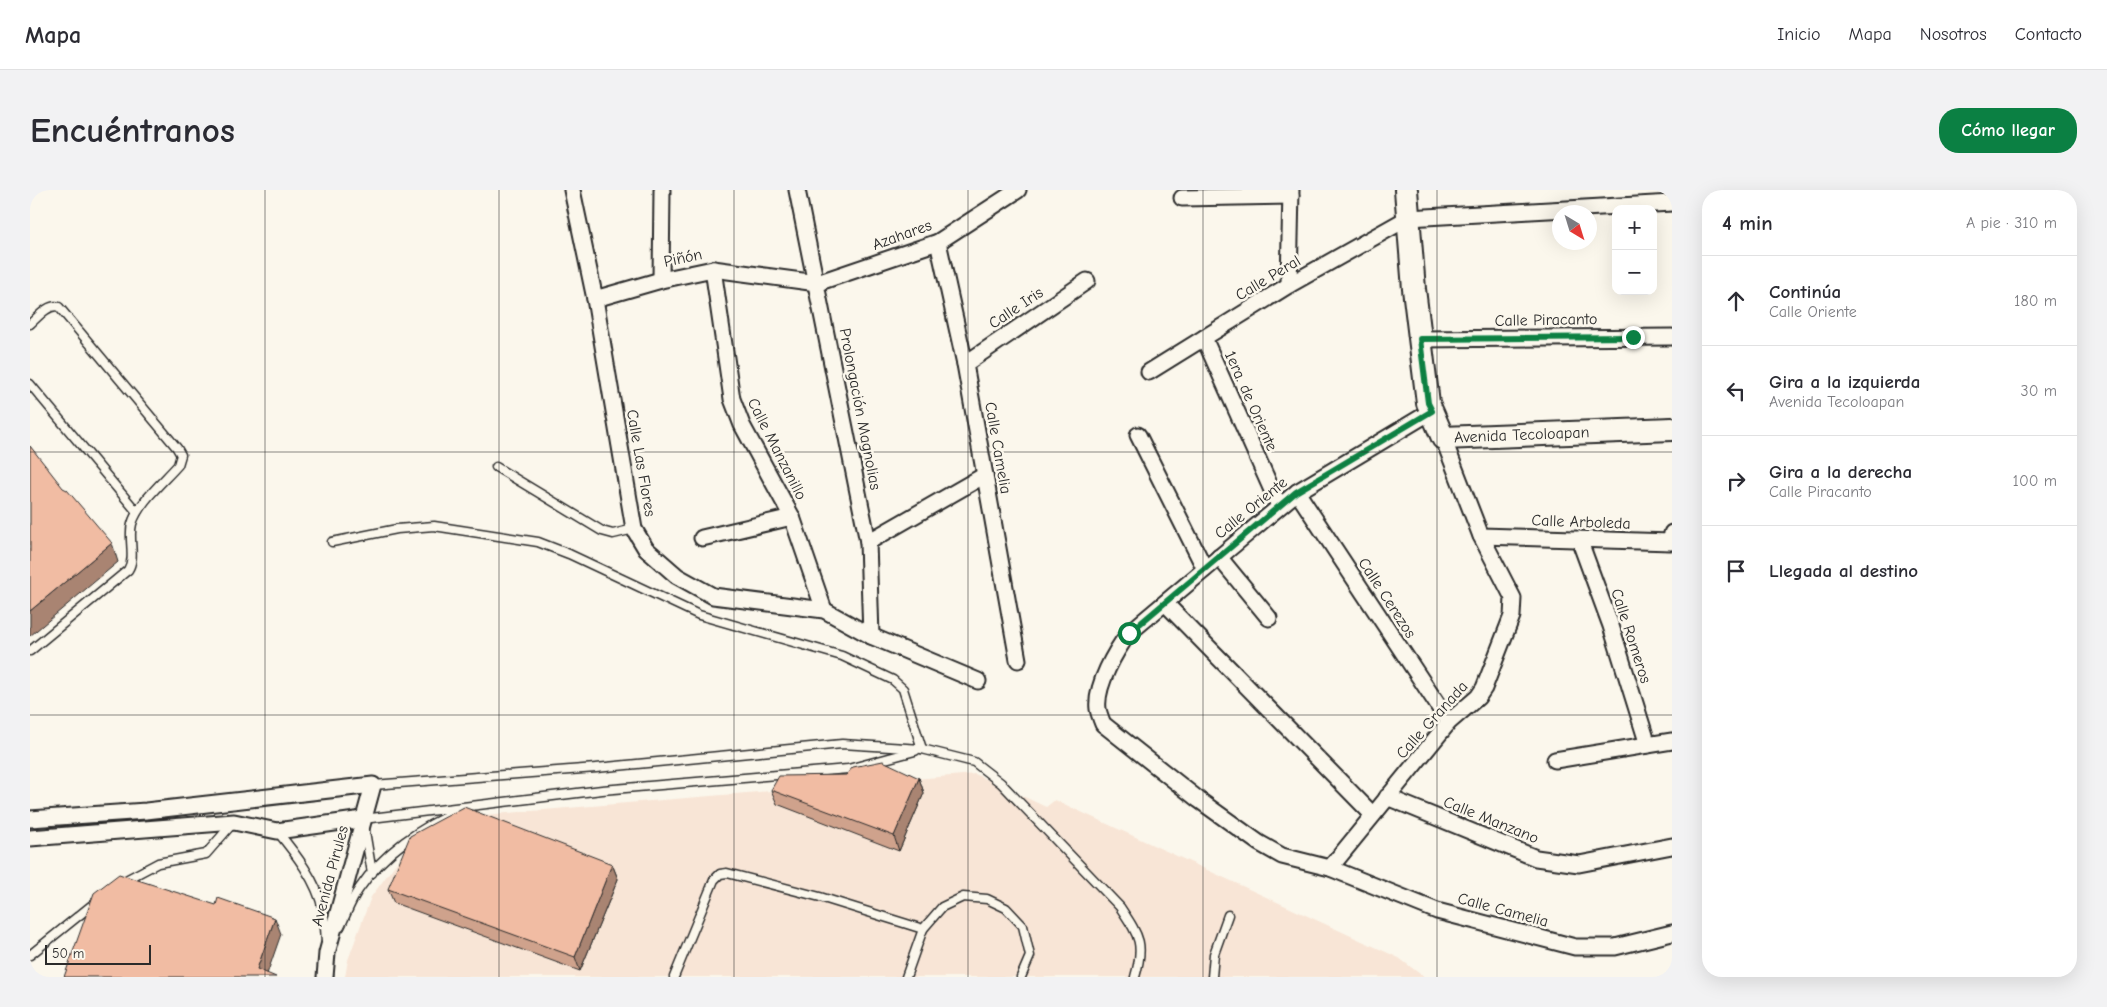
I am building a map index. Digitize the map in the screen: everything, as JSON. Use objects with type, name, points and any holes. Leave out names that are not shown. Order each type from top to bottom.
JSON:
[{"type":"street","name":"Calle Las Flores","points":[[572,190],[594,295],[634,529],[646,549],[677,576],[713,596],[824,610]]},
{"type":"street","points":[[661,280],[662,190]]},
{"type":"street","name":"Prolongación Magnolias","points":[[797,190],[868,542],[871,636]]},
{"type":"street","name":"Azahares","points":[[817,283],[938,242],[1018,190]]},
{"type":"street","name":"Avenida Tecoloapan","points":[[1406,190],[1414,289],[1428,403],[1443,438],[1672,429]]},
{"type":"street","points":[[1182,198],[1291,193],[1289,285]]},
{"type":"street","points":[[1408,218],[1672,202]]},
{"type":"street","name":"Calle Peral","points":[[1149,372],[1289,285],[1408,218]]},
{"type":"street","name":"Calle Camelia","points":[[938,242],[965,364],[1018,660]]},
{"type":"street","name":"Piñón","points":[[594,295],[713,269],[817,283]]},
{"type":"street","name":"Calle Manzanillo","points":[[713,269],[732,399],[742,425],[792,518],[824,610]]},
{"type":"street","name":"Calle Iris","points":[[965,364],[1087,281]]},
{"type":"street","name":"Calle Piracanto","points":[[1420,339],[1672,337]]},
{"type":"street","name":"1era. de Oriente","points":[[1204,338],[1279,506]]},
{"type":"street","name":"Calle Oriente","points":[[1129,633],[1296,492],[1432,411]]},
{"type":"street","points":[[1138,435],[1205,569]]},
{"type":"street","name":"Calle Granada","points":[[1330,868],[1449,722],[1484,688],[1513,611],[1513,598],[1481,536],[1443,438]]},
{"type":"street","points":[[868,542],[986,475]]},
{"type":"street","name":"Calle Cerezos","points":[[1296,492],[1449,722]]},
{"type":"street","points":[[702,538],[792,518]]},
{"type":"street","name":"Calle Arboleda","points":[[1481,536],[1672,541]]},
{"type":"street","name":"Calle Romeros","points":[[1578,539],[1611,626],[1648,745]]},
{"type":"street","points":[[1218,557],[1269,618]]},
{"type":"street","points":[[1165,603],[1373,814]]},
{"type":"street","points":[[824,610],[871,636],[978,681]]},
{"type":"street","name":"Calle Camelia","points":[[1129,633],[1118,648],[1103,678],[1098,707],[1103,724],[1199,800],[1259,843],[1282,856],[1330,868],[1437,911],[1575,947],[1615,947],[1672,933]]},
{"type":"street","points":[[1555,760],[1672,741]]},
{"type":"street","points":[[30,819],[146,811],[373,784]]},
{"type":"street","name":"Avenida Pirules","points":[[325,977],[327,953],[373,784]]},
{"type":"street","name":"Calle Manzano","points":[[1387,797],[1536,858],[1578,864],[1672,846]]},
{"type":"street","points":[[146,811],[147,828]]},
{"type":"street","points":[[30,838],[234,822],[277,831],[363,819]]},
{"type":"lane","points":[[30,324],[50,307],[55,305],[59,307],[181,455],[178,464],[137,512],[131,526],[131,563],[128,570],[30,651]]},
{"type":"lane","points":[[30,384],[137,512]]},
{"type":"lane","points":[[496,467],[602,531],[614,534],[634,529]]},
{"type":"lane","points":[[332,542],[397,529],[434,526],[546,545],[699,615],[842,656],[893,680],[903,689],[922,749]]},
{"type":"lane","points":[[373,784],[596,768],[842,744],[922,749],[974,762],[1002,783],[1120,907],[1136,931],[1141,955],[1135,977]]},
{"type":"lane","points":[[372,873],[363,819],[602,790],[848,769],[922,749]]},
{"type":"lane","points":[[327,953],[358,890],[372,873],[408,839],[436,820],[470,806]]},
{"type":"lane","points":[[116,886],[158,863],[206,854],[234,822]]},
{"type":"lane","points":[[277,831],[308,873],[322,909],[327,953]]},
{"type":"lane","points":[[674,977],[714,880],[720,874],[727,873],[820,897],[923,929]]},
{"type":"lane","points":[[906,977],[923,929],[942,907],[963,897],[987,899],[1006,908],[1023,926],[1030,956],[1021,977]]},
{"type":"lane","points":[[30,954],[100,898]]},
{"type":"lane","points":[[1212,977],[1214,954],[1228,915]]},
{"type":"shaded area","points":[[975,774],[1046,807],[1055,800],[1399,958],[1424,977],[345,977],[348,960],[371,897],[403,854],[471,816]]},
{"type":"building","points":[[30,446],[63,488],[67,490],[112,543],[30,611]]},
{"type":"building","points":[[883,761],[919,778],[894,836],[771,790],[779,776],[846,775],[853,767]]},
{"type":"building","points":[[464,807],[612,864],[575,957],[388,889],[410,836]]},
{"type":"building","points":[[119,874],[216,905],[218,898],[275,918],[257,969],[276,977],[64,977],[94,893]]},
{"type":"route","points":[[1129,633],[1296,492],[1432,411],[1428,403],[1420,339],[1633,337]]}]
